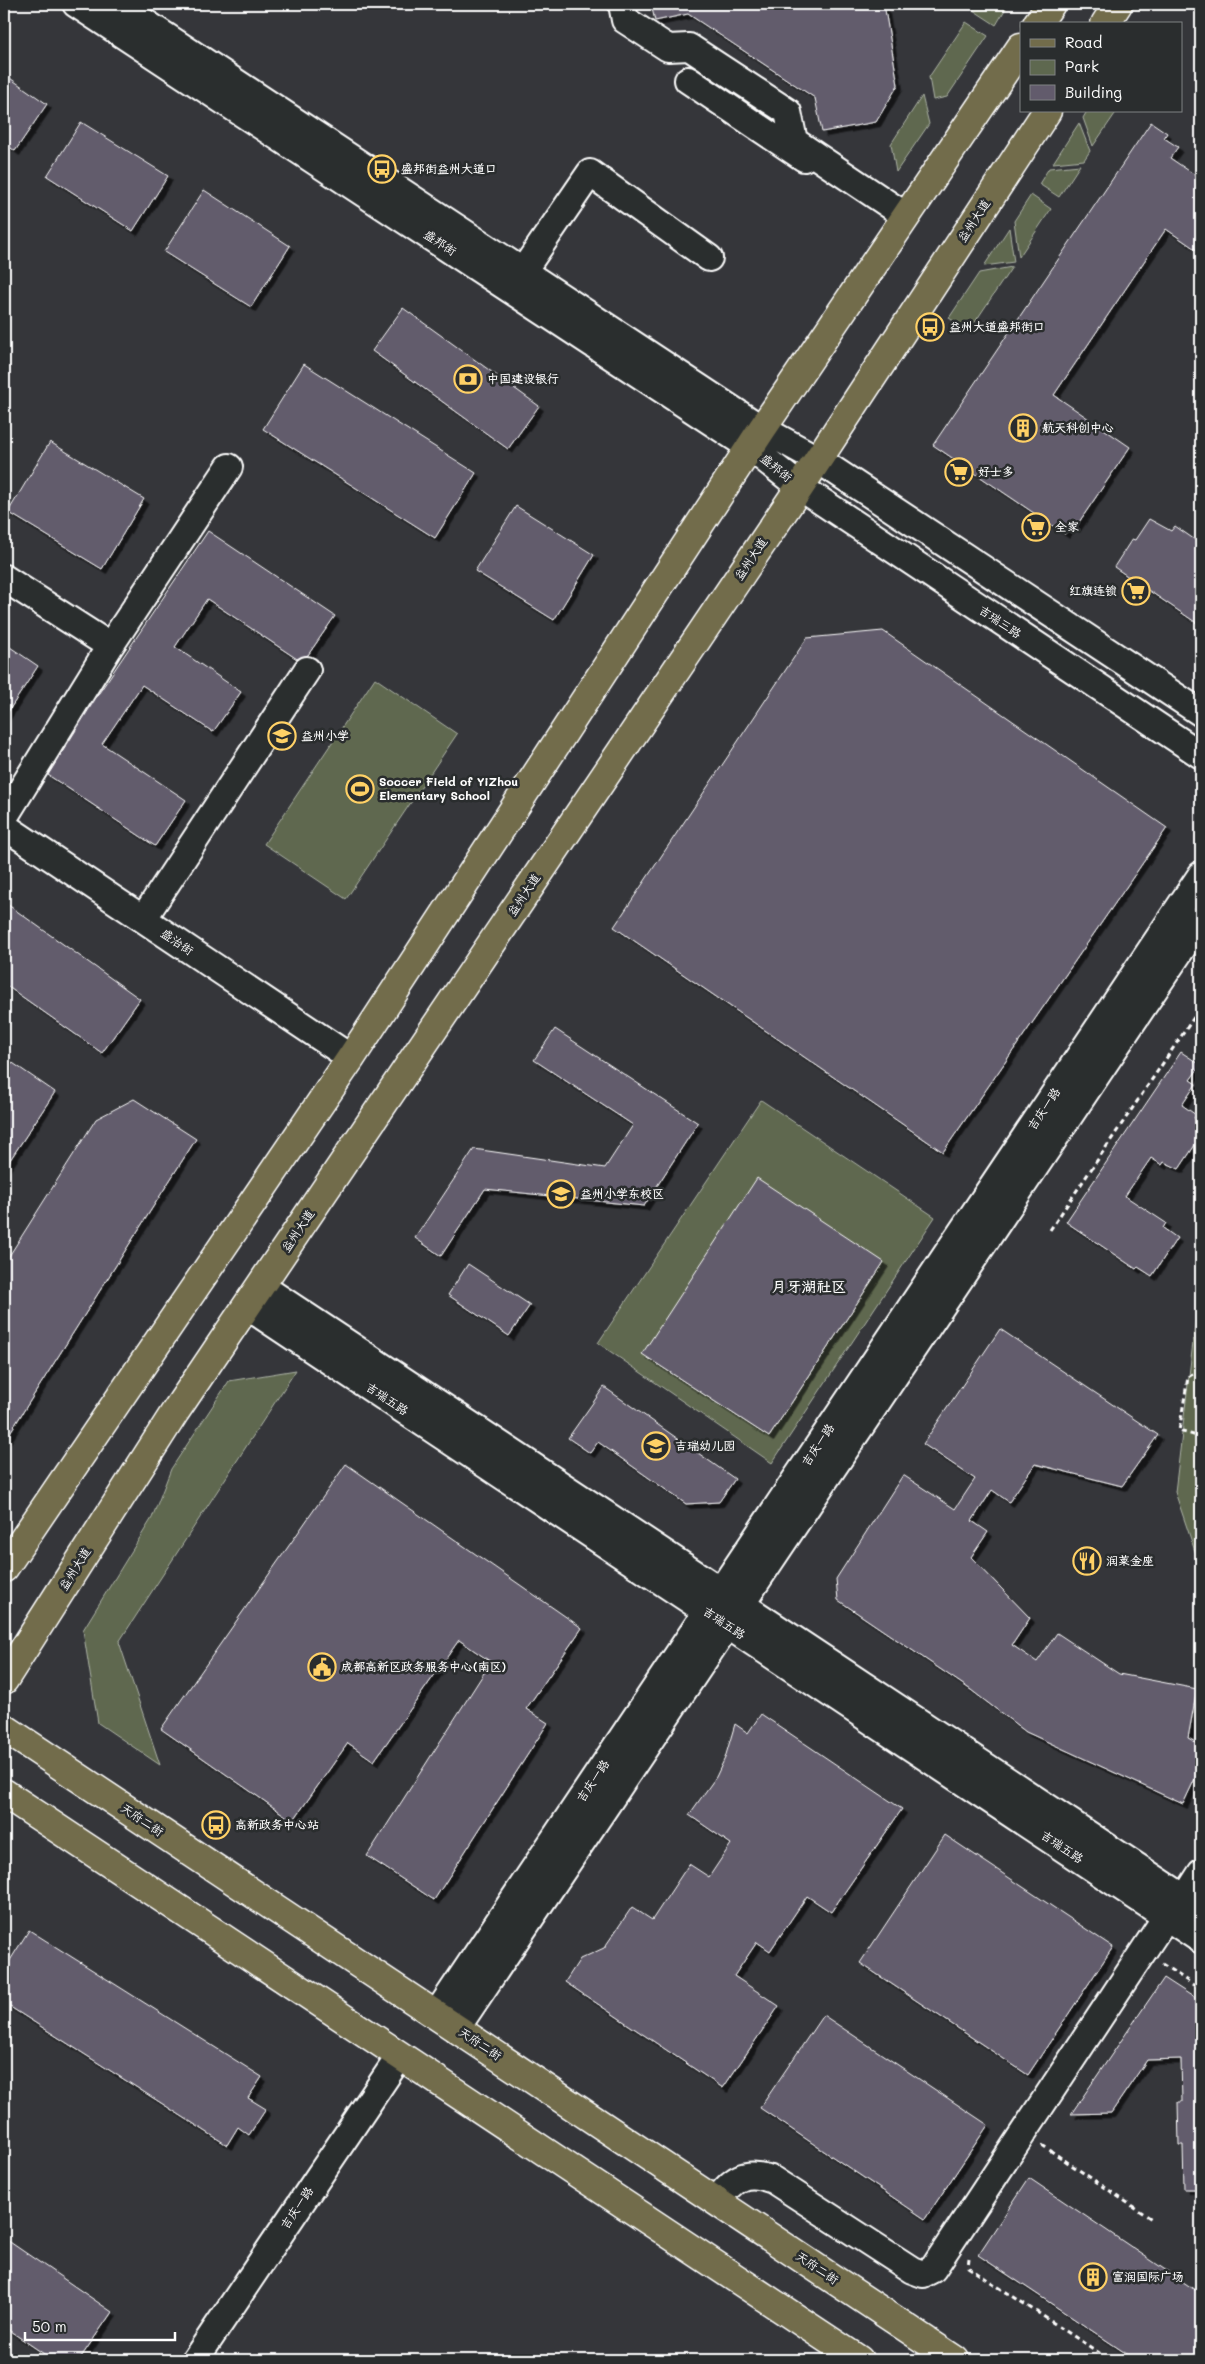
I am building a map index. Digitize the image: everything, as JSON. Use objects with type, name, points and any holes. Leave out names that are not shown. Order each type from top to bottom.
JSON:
[{"type":"main road","points":[[1038,22],[1051,4]]},
{"type":"main road","points":[[1106,22],[1118,4]]},
{"type":"main road","points":[[4,1568],[351,1058],[757,438],[1020,48]]},
{"type":"main road","name":"益州大道","points":[[4,1680],[175,1412],[800,487],[1046,112]]},
{"type":"main road","name":"天府二街","points":[[4,1728],[956,2360]]},
{"type":"main road","points":[[4,1793],[859,2360]]},
{"type":"street","name":"盛邦街","points":[[76,4],[757,438],[817,459]]},
{"type":"street","name":"盛邦街","points":[[117,4],[523,271],[757,438],[800,487]]},
{"type":"street","points":[[622,4],[625,20],[668,48],[689,47],[788,112],[794,141],[904,220]]},
{"type":"street","points":[[688,80],[904,220]]},
{"type":"street","points":[[523,271],[590,173],[709,258]]},
{"type":"street","points":[[817,459],[1201,713]]},
{"type":"street","points":[[4,818],[110,646],[228,467]]},
{"type":"street","name":"吉瑞三路","points":[[800,487],[1201,755]]},
{"type":"street","points":[[4,578],[110,646]]},
{"type":"street","points":[[143,919],[307,670]]},
{"type":"street","name":"盛治街","points":[[4,826],[351,1058]]},
{"type":"street","name":"吉庆一路","points":[[446,2022],[724,1608],[1201,875]]},
{"type":"street","name":"吉庆一路","points":[[724,1608],[1201,920]]},
{"type":"street","name":"吉瑞五路","points":[[254,1296],[724,1608],[1201,1940]]},
{"type":"street","name":"吉瑞五路","points":[[724,1608],[1193,1903]]},
{"type":"street","points":[[1193,1903],[1201,1873]]},
{"type":"street","points":[[716,2201],[729,2185],[742,2177],[758,2174],[773,2180],[912,2270],[924,2274],[932,2269],[1166,1917]]},
{"type":"street","name":"吉庆一路","points":[[195,2360],[400,2056]]},
{"type":"path","points":[[1050,1230],[1201,1007]]},
{"type":"path","points":[[1201,1369],[1188,1376],[1179,1431],[1201,1437]]},
{"type":"path","points":[[1040,2144],[1153,2220]]},
{"type":"path","points":[[989,2281],[1110,2360]]},
{"type":"green space","points":[[977,4],[999,4],[1006,8],[996,25],[973,10]]},
{"type":"green space","points":[[966,22],[988,36],[947,97],[933,100],[929,77]]},
{"type":"green space","points":[[922,96],[929,124],[896,172],[891,144]]},
{"type":"green space","points":[[1086,112],[1116,112],[1093,146],[1083,118]]},
{"type":"green space","points":[[1079,123],[1090,151],[1084,160],[1053,163]]},
{"type":"green space","points":[[1080,165],[1059,197],[1039,184],[1049,168]]},
{"type":"green space","points":[[1031,195],[1051,209],[1019,257],[1014,221]]},
{"type":"green space","points":[[1009,228],[1014,262],[984,266]]},
{"type":"green space","points":[[1012,267],[969,331],[949,318],[979,273]]},
{"type":"green space","name":"Soccer Field of YiZhou Elementary School","points":[[375,678],[457,734],[346,899],[264,844]]},
{"type":"green space","points":[[761,1100],[935,1217],[772,1463],[598,1343]]},
{"type":"green space","points":[[1201,1276],[1201,1569],[1175,1492]]},
{"type":"green space","points":[[296,1370],[119,1642],[160,1765],[98,1723],[83,1630],[152,1518],[171,1469],[229,1381]]},
{"type":"building","points":[[651,4],[884,4],[898,85],[876,122],[822,132],[815,98],[688,14],[655,21]]},
{"type":"building","points":[[4,74],[47,104],[15,151],[4,143]]},
{"type":"building","points":[[81,122],[168,176],[133,231],[47,176]]},
{"type":"building","points":[[1151,122],[1167,133],[1164,138],[1178,147],[1170,158],[1201,179],[1201,253],[1166,229],[1054,395],[1130,447],[1075,528],[1070,525],[1065,534],[933,445]]},
{"type":"building","points":[[204,190],[290,246],[251,307],[164,252]]},
{"type":"building","points":[[403,308],[539,406],[508,449],[372,351]]},
{"type":"building","points":[[304,364],[476,473],[435,538],[263,429]]},
{"type":"building","points":[[50,442],[144,499],[102,569],[8,512]]},
{"type":"building","points":[[516,506],[594,555],[554,620],[475,571]]},
{"type":"building","points":[[1149,519],[1171,531],[1175,526],[1201,544],[1201,626],[1114,567],[1132,539],[1135,540]]},
{"type":"building","points":[[208,531],[335,616],[308,655],[297,659],[207,599],[175,647],[241,692],[213,732],[142,685],[102,744],[186,800],[155,846],[48,775],[99,693]]},
{"type":"building","points":[[883,631],[1167,828],[943,1152],[614,927],[807,638]]},
{"type":"building","points":[[4,643],[38,666],[4,718]]},
{"type":"building","points":[[4,902],[140,999],[102,1053],[4,984]]},
{"type":"building","points":[[555,1029],[698,1123],[644,1206],[485,1189],[441,1256],[415,1238],[474,1149],[605,1168],[633,1125],[534,1060]]},
{"type":"building","points":[[1181,1052],[1201,1065],[1190,1080],[1196,1084],[1182,1105],[1196,1115],[1194,1118],[1201,1123],[1201,1136],[1179,1169],[1164,1162],[1162,1165],[1151,1158],[1125,1196],[1166,1223],[1163,1228],[1177,1238],[1152,1276],[1138,1267],[1136,1269],[1066,1222]]},
{"type":"building","points":[[4,1057],[55,1092],[4,1169]]},
{"type":"building","points":[[134,1099],[196,1139],[4,1442],[4,1264],[96,1119]]},
{"type":"building","points":[[757,1178],[884,1262],[769,1437],[642,1354]]},
{"type":"building","points":[[468,1264],[530,1305],[509,1336],[448,1295]]},
{"type":"building","points":[[1000,1329],[1158,1435],[1122,1486],[1035,1464],[1009,1502],[992,1490],[972,1521],[988,1532],[971,1557],[1030,1618],[1012,1645],[1037,1662],[1057,1633],[1119,1674],[1197,1689],[1188,1738],[1201,1745],[1201,1766],[1183,1804],[1026,1732],[971,1690],[838,1600],[836,1579],[903,1475],[955,1509],[975,1479],[923,1444]]},
{"type":"building","points":[[604,1387],[735,1479],[719,1502],[686,1504],[598,1442],[590,1453],[568,1438]]},
{"type":"building","name":"成都高新区政务服务中心(南区)","points":[[346,1464],[582,1628],[526,1709],[548,1723],[434,1900],[367,1856],[491,1662],[459,1640],[374,1761],[348,1743],[293,1821],[161,1729]]},
{"type":"building","points":[[761,1714],[902,1809],[831,1912],[807,1896],[770,1951],[757,1942],[734,1976],[779,2006],[723,2088],[565,1982],[580,1959],[604,1948],[632,1907],[652,1920],[689,1864],[709,1877],[731,1844],[689,1815],[716,1777],[725,1758],[735,1724],[748,1733]]},
{"type":"building","points":[[945,1835],[1113,1947],[1028,2075],[860,1963]]},
{"type":"building","points":[[29,1930],[262,2077],[248,2098],[266,2109],[249,2135],[238,2127],[227,2145],[4,2003],[4,1970]]},
{"type":"building","points":[[1164,1978],[1201,2002],[1201,2189],[1184,2189],[1183,2145],[1179,2145],[1178,2102],[1182,2102],[1181,2059],[1147,2060],[1111,2113],[1071,2114]]},
{"type":"building","points":[[823,2015],[988,2125],[925,2219],[760,2108]]},
{"type":"building","name":"富润国际广场","points":[[1029,2178],[1201,2294],[1201,2360],[1136,2360],[978,2255]]},
{"type":"building","points":[[4,2238],[112,2312],[79,2360],[53,2360],[4,2327]]},
{"type":"place","name":"盛邦街益州大道口","points":[[382,169]]},
{"type":"place","name":"益州大道盛邦街口","points":[[930,327]]},
{"type":"place","name":"中国建设银行","points":[[468,379]]},
{"type":"place","name":"航天科创中心","points":[[1023,428]]},
{"type":"place","name":"好士多","points":[[959,472]]},
{"type":"place","name":"全家","points":[[1036,527]]},
{"type":"place","name":"红旗连锁","points":[[1136,591]]},
{"type":"place","name":"益州小学","points":[[282,736]]},
{"type":"place","name":"Soccer Field of YiZhou Elementary School","points":[[360,789]]},
{"type":"place","name":"益州小学东校区","points":[[561,1194]]},
{"type":"place","name":"吉瑞幼儿园","points":[[656,1446]]},
{"type":"place","name":"润莱金座","points":[[1087,1561]]},
{"type":"place","name":"成都高新区政务服务中心(南区)","points":[[322,1667]]},
{"type":"place","name":"高新政务中心站","points":[[216,1825]]},
{"type":"place","name":"富润国际广场","points":[[1093,2277]]},
{"type":"district","name":"月牙湖社区","points":[[809,1287]]}]
